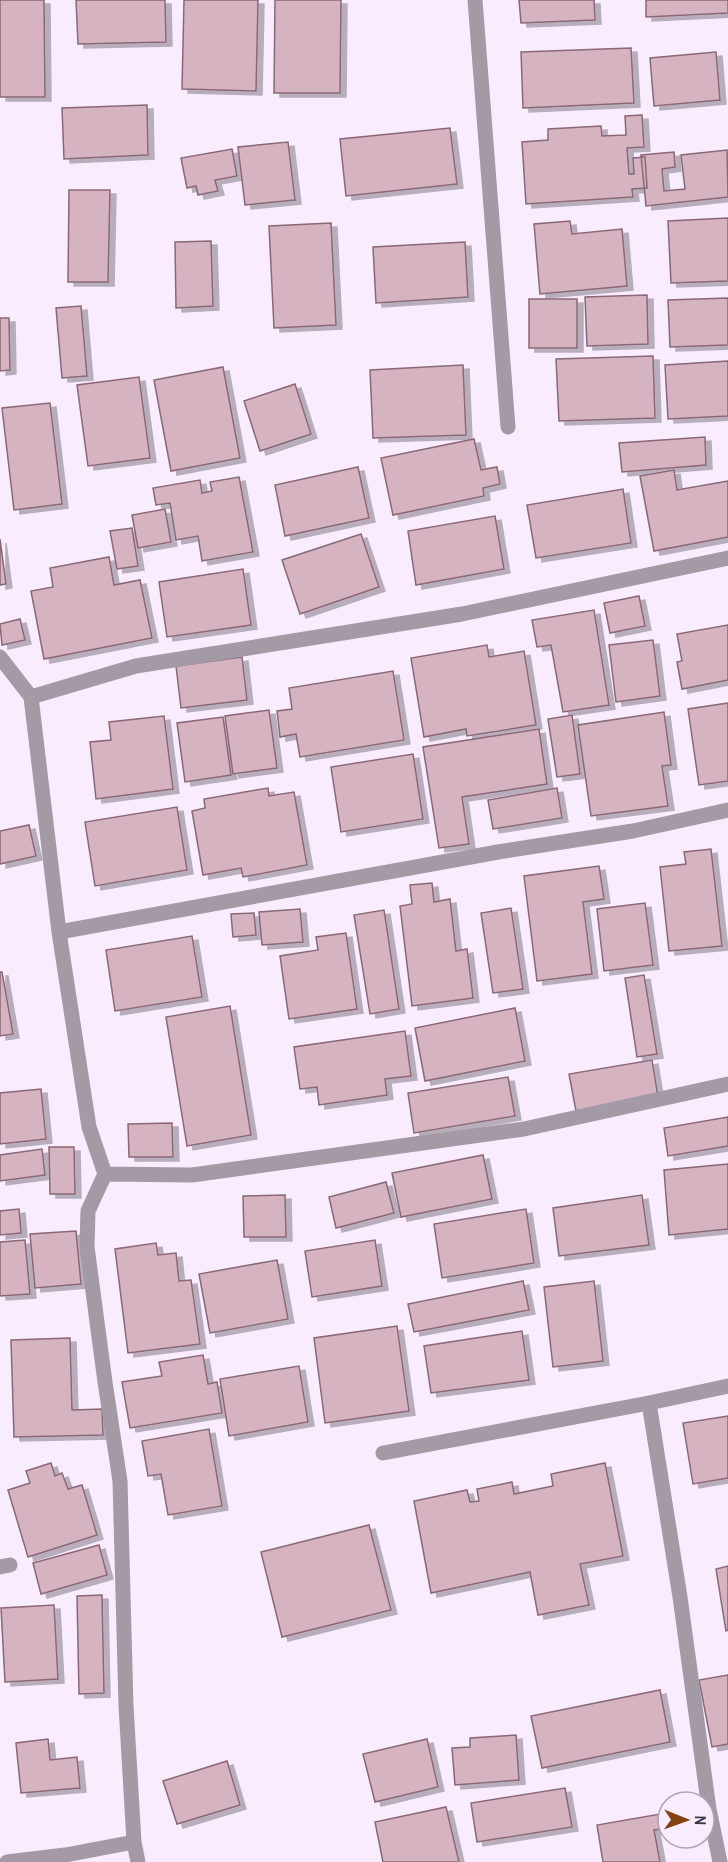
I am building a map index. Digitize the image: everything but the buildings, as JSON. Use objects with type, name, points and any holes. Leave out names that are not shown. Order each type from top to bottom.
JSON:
[{"type":"street","points":[[475,0],[508,427]]},
{"type":"street","points":[[31,697],[136,666],[462,614],[728,558]]},
{"type":"street","points":[[0,657],[31,697],[58,932],[89,1127],[105,1174],[88,1210],[87,1247],[120,1481],[126,1706],[134,1842],[138,1862]]},
{"type":"street","points":[[58,932],[498,852],[633,831],[728,810]]},
{"type":"street","points":[[105,1174],[192,1175],[512,1130],[728,1084]]},
{"type":"street","points":[[383,1453],[728,1386]]},
{"type":"street","points":[[649,1403],[680,1597],[709,1809],[720,1862]]},
{"type":"street","points":[[7,1862],[65,1855],[134,1842]]}]
